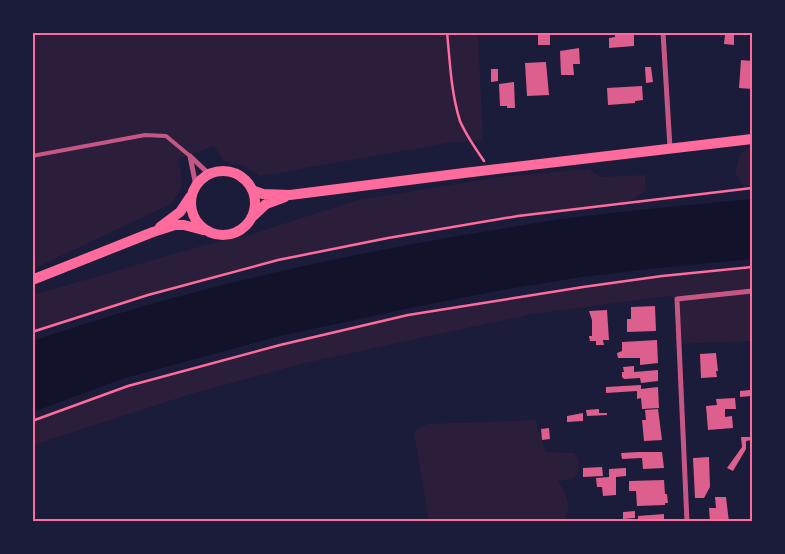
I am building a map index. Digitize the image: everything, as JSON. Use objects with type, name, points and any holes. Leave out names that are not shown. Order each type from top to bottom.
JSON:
[{"type":"main road","points":[[252,190],[263,194],[290,195],[752,139]]},
{"type":"main road","points":[[153,232],[180,212],[194,190],[209,174],[218,172],[233,173],[246,181],[252,190],[254,200],[254,210],[250,219]]},
{"type":"main road","points":[[194,190],[192,211],[200,226],[207,231]]},
{"type":"main road","points":[[32,280],[153,232],[175,226],[184,225],[224,235],[235,233],[266,204],[290,195]]},
{"type":"street","points":[[663,32],[670,148]]},
{"type":"street","points":[[190,156],[209,174]]},
{"type":"street","points":[[190,156],[194,190]]},
{"type":"street","points":[[687,522],[677,300],[752,292]]},
{"type":"lane","points":[[32,156],[145,135],[166,136],[190,156]]},
{"type":"path","points":[[447,32],[452,79],[461,121],[470,140],[490,170]]},
{"type":"path","points":[[32,332],[157,292],[278,260],[518,216],[752,188]]},
{"type":"path","points":[[32,421],[128,386],[280,345],[408,315],[662,276],[752,268]]},
{"type":"shaded area","points":[[32,33],[478,33],[483,140],[448,143],[260,176],[241,165],[224,161],[214,146],[178,159],[182,184],[178,194],[169,205],[33,269]]},
{"type":"shaded area","points":[[752,145],[752,188],[745,189],[735,172],[740,154]]},
{"type":"shaded area","points":[[589,169],[600,177],[645,175],[645,191],[629,202],[518,216],[388,238],[278,260],[148,295],[33,332],[33,295],[198,247],[252,234],[358,200],[499,177]]},
{"type":"shaded area","points":[[752,199],[752,259],[582,277],[507,289],[405,309],[280,336],[125,378],[33,412],[33,341],[139,308],[246,279],[355,255],[464,235],[561,219]]},
{"type":"shaded area","points":[[752,267],[752,341],[679,344],[677,300],[669,296],[532,314],[305,363],[191,394],[33,445],[33,421],[128,386],[280,345],[408,315],[662,276]]},
{"type":"shaded area","points":[[535,420],[546,452],[574,453],[579,461],[578,473],[572,479],[558,481],[568,501],[568,510],[564,521],[429,521],[414,432],[427,424]]},
{"type":"building","points":[[538,32],[550,32],[550,45],[538,45]]},
{"type":"building","points":[[615,32],[634,32],[634,46],[609,48],[609,38],[615,37]]},
{"type":"building","points":[[725,35],[734,35],[734,45],[724,44]]},
{"type":"building","points":[[579,48],[580,64],[573,64],[574,75],[561,75],[560,51]]},
{"type":"building","points":[[741,60],[752,61],[752,89],[739,88]]},
{"type":"building","points":[[546,62],[549,95],[527,96],[525,63]]},
{"type":"building","points":[[645,67],[651,67],[653,82],[646,83]]},
{"type":"building","points":[[491,69],[498,69],[498,81],[491,82]]},
{"type":"building","points":[[514,82],[515,108],[500,106],[499,84]]},
{"type":"building","points":[[642,86],[643,100],[635,101],[635,103],[608,105],[607,88]]},
{"type":"building","points":[[655,306],[656,331],[627,332],[627,319],[631,319],[631,307]]},
{"type":"building","points":[[607,310],[609,340],[603,340],[604,345],[596,345],[596,341],[590,341],[589,336],[592,336],[592,320],[589,311]]},
{"type":"building","points":[[657,340],[658,363],[640,365],[640,358],[618,358],[617,353],[622,351],[622,342]]},
{"type":"building","points":[[716,353],[717,377],[701,378],[700,354]]},
{"type":"building","points":[[634,366],[634,372],[658,370],[658,381],[641,383],[640,378],[624,379],[622,377],[623,367]]},
{"type":"building","points":[[641,385],[641,389],[658,387],[659,408],[642,409],[641,398],[637,399],[637,391],[606,393],[606,387]]},
{"type":"building","points":[[750,390],[751,396],[740,397],[740,391]]},
{"type":"building","points":[[735,398],[736,409],[725,409],[725,417],[732,416],[733,428],[708,430],[706,406],[717,405],[716,399]]},
{"type":"building","points":[[599,409],[599,413],[607,413],[607,415],[587,416],[586,410]]},
{"type":"building","points":[[658,409],[662,440],[644,441],[642,420],[646,420],[645,410]]},
{"type":"building","points":[[583,413],[583,421],[567,422],[567,416]]},
{"type":"building","points":[[549,428],[550,439],[542,440],[541,429]]},
{"type":"building","points":[[741,437],[752,437],[752,440],[746,441],[746,449],[733,471],[727,468],[742,447]]},
{"type":"building","points":[[662,452],[664,468],[643,469],[642,458],[622,459],[621,453]]},
{"type":"building","points":[[709,457],[710,487],[704,498],[695,498],[693,458]]},
{"type":"building","points":[[602,467],[603,476],[583,477],[583,468]]},
{"type":"building","points":[[626,468],[626,476],[616,477],[616,495],[603,496],[602,487],[597,487],[596,478],[609,477],[609,469]]},
{"type":"building","points":[[664,480],[668,503],[665,503],[665,505],[637,506],[636,491],[629,491],[629,481]]},
{"type":"building","points":[[715,497],[726,497],[729,522],[710,522],[709,508],[716,508]]},
{"type":"building","points":[[635,511],[635,518],[623,519],[623,512]]},
{"type":"building","points":[[664,514],[664,522],[638,522],[638,516]]}]
